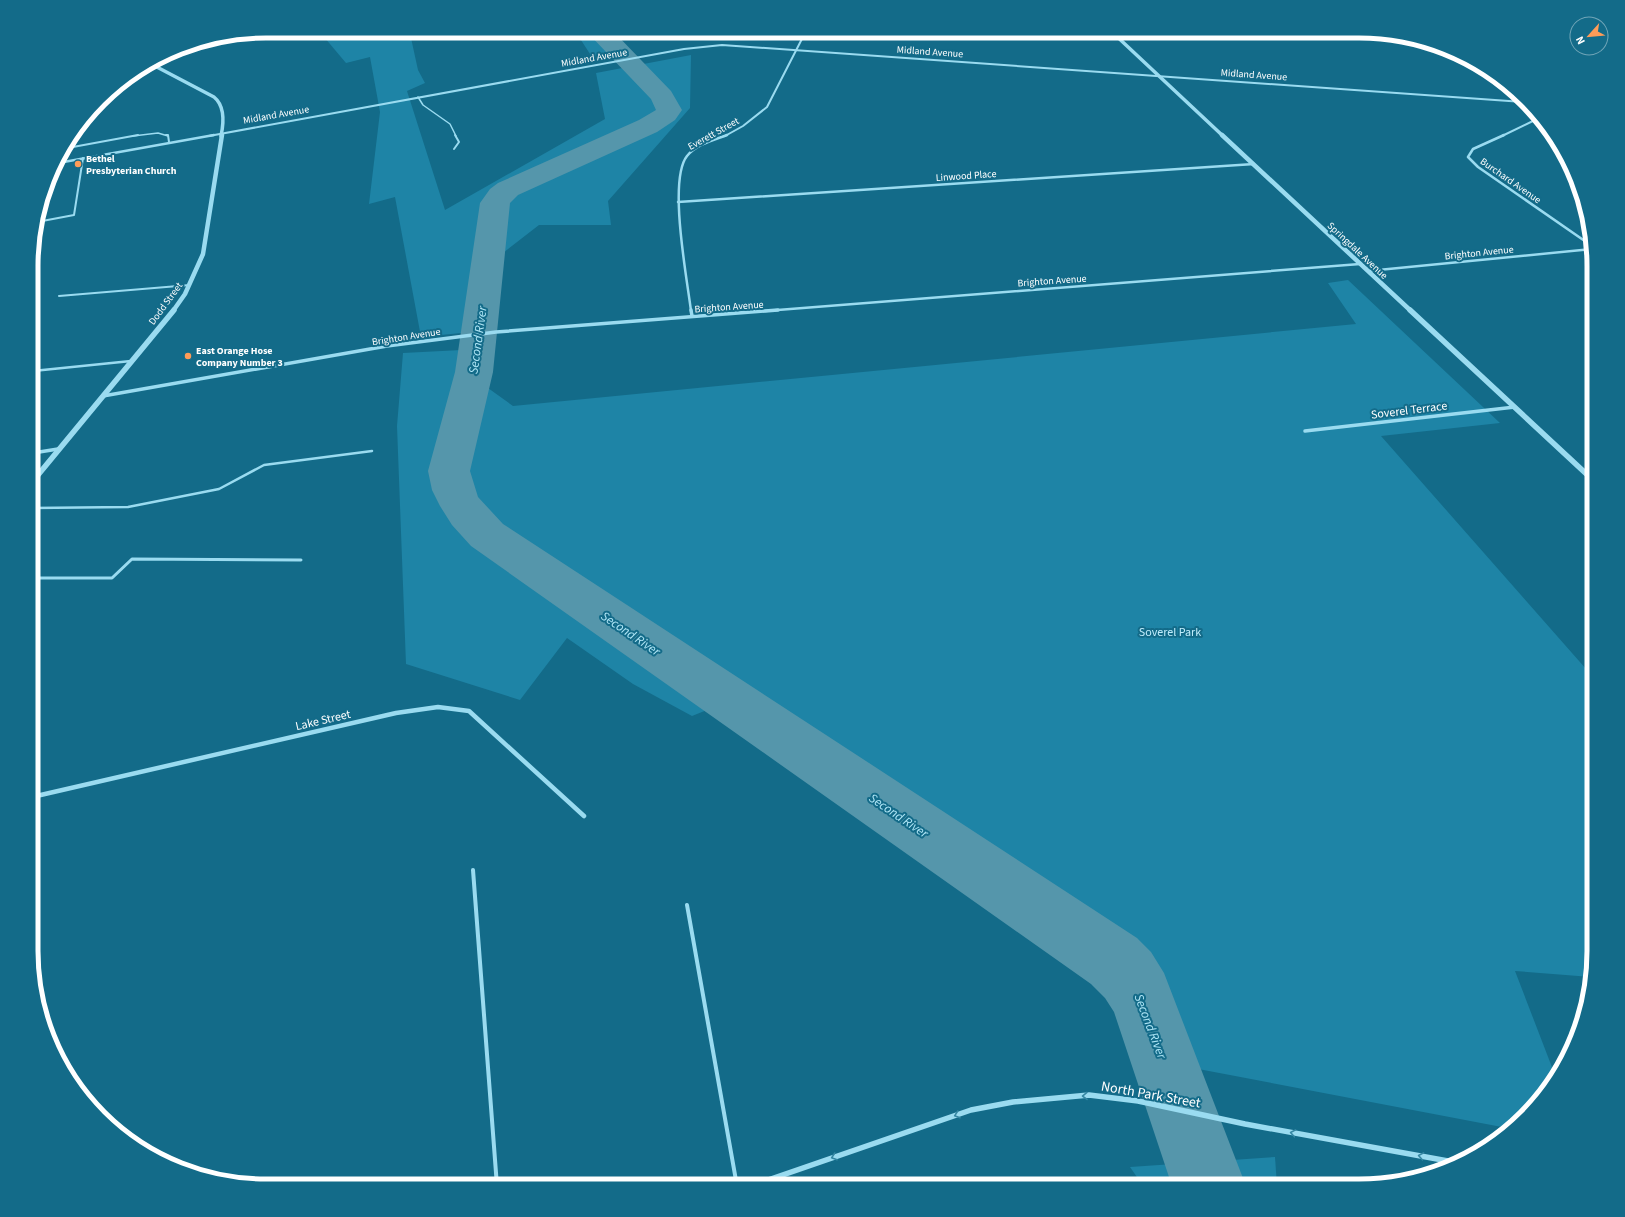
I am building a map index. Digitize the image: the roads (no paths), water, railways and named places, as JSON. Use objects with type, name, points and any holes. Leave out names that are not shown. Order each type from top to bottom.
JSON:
[{"type":"street","name":"Everett Street","points":[[692,316],[677,184],[686,157],[696,149],[734,131],[758,116],[767,107],[802,38]]},
{"type":"street","name":"Springdale Avenue","points":[[1118,38],[1587,474]]},
{"type":"street","name":"Midland Avenue","points":[[64,162],[222,132],[710,45],[1158,75],[1516,101]]},
{"type":"street","name":"Dodd Street","points":[[38,473],[172,312],[190,285],[203,254],[222,132],[222,109],[220,102],[214,97],[156,67]]},
{"type":"street","name":"Burchard Avenue","points":[[1535,121],[1473,149],[1469,153],[1468,157],[1478,167],[1586,242]]},
{"type":"street","name":"Linwood Place","points":[[678,202],[1254,164]]},
{"type":"street","name":"Brighton Avenue","points":[[1368,271],[1587,250]]},
{"type":"street","name":"Brighton Avenue","points":[[103,396],[387,346],[496,332],[1360,264]]},
{"type":"street","name":"Soverel Terrace","points":[[1305,431],[1515,407]]},
{"type":"street","points":[[38,452],[58,449]]},
{"type":"street","name":"Lake Street","points":[[38,797],[396,713],[438,707],[469,711],[584,816]]},
{"type":"street","name":"North Park Street","points":[[771,1179],[971,1110],[1013,1102],[1089,1095],[1138,1101],[1245,1124],[1448,1161]]},
{"type":"lane","points":[[176,57],[220,43]]},
{"type":"lane","points":[[418,97],[423,106],[450,124],[459,142],[454,149]]},
{"type":"lane","points":[[72,147],[150,133],[168,135],[169,142]]},
{"type":"lane","points":[[42,221],[74,215],[83,158]]},
{"type":"lane","points":[[59,296],[190,285]]},
{"type":"lane","points":[[38,370],[131,361]]},
{"type":"lane","points":[[38,508],[128,507],[219,489],[264,465],[372,451]]},
{"type":"lane","points":[[38,578],[112,578],[132,559],[301,560]]},
{"type":"lane","points":[[473,870],[496,1179]]},
{"type":"lane","points":[[687,905],[736,1179]]},
{"type":"waterway","name":"Second River","points":[[607,38],[662,96],[669,110],[666,115],[648,126],[508,189],[500,195],[495,203],[474,372],[449,471],[453,490],[457,498],[467,514],[487,535],[1114,961],[1128,975],[1141,996],[1206,1179]]},
{"type":"place","name":"Bethel Presbyterian Church","points":[[78,164]]},
{"type":"place","name":"East Orange Hose Company Number 3","points":[[188,356]]},
{"type":"park label","name":"Soverel Park","points":[[1170,632]]}]
